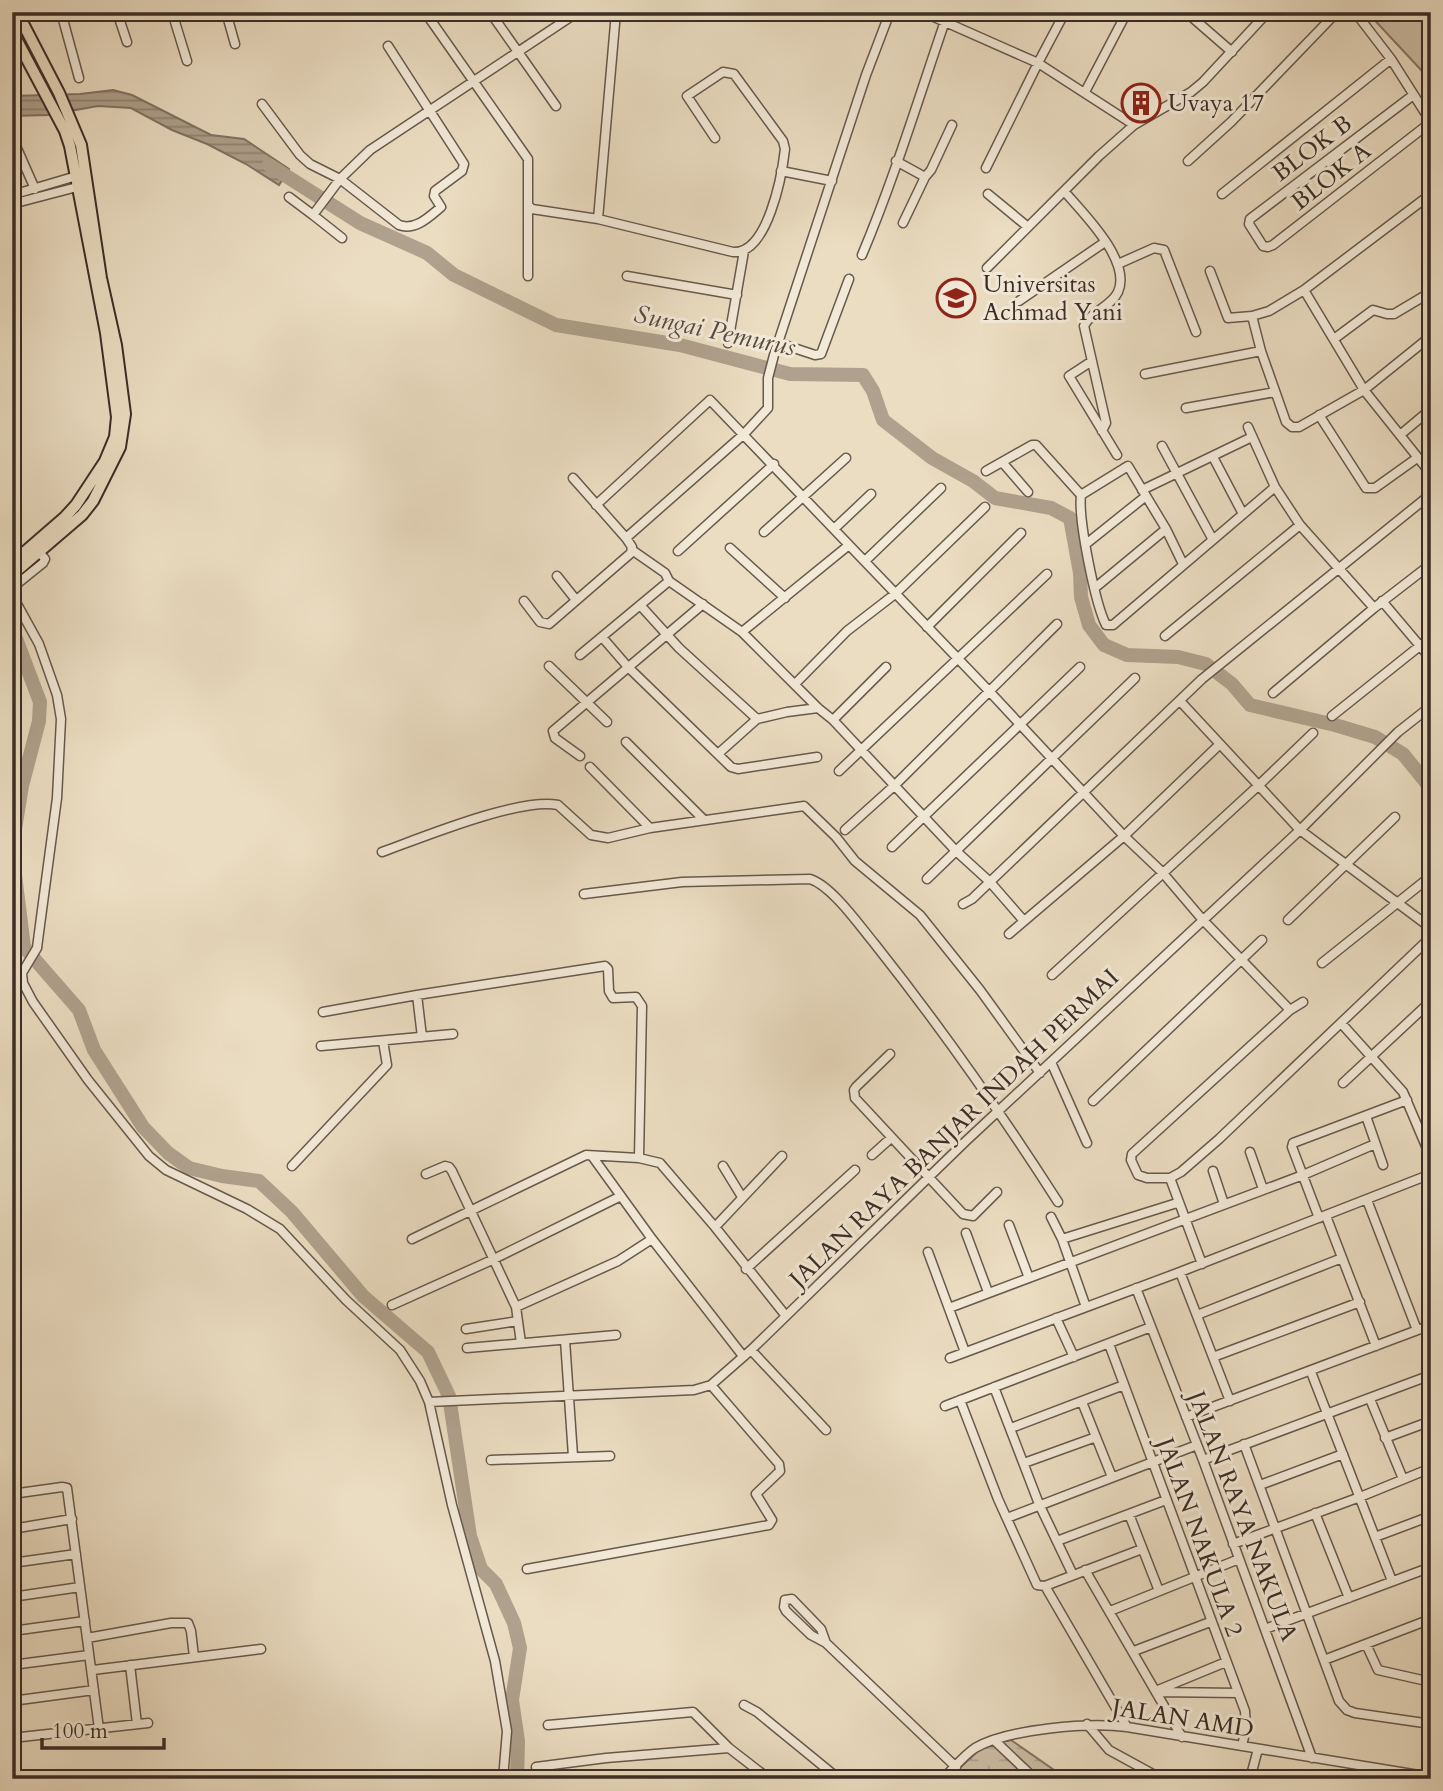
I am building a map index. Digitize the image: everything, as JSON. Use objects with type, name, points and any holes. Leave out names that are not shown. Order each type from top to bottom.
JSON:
[{"type":"main road","points":[[14,568],[37,549],[65,517],[86,501],[115,437],[117,417],[106,333],[69,128],[48,72],[17,12]]},
{"type":"main road","points":[[12,31],[69,128]]},
{"type":"street","points":[[61,12],[79,78]]},
{"type":"street","points":[[117,12],[127,42]]},
{"type":"street","points":[[172,12],[187,61]]},
{"type":"street","points":[[226,12],[234,44]]},
{"type":"street","points":[[425,12],[528,159],[528,275]]},
{"type":"street","points":[[490,12],[556,106]]},
{"type":"street","points":[[556,12],[564,22]]},
{"type":"street","points":[[315,212],[360,158],[578,12]]},
{"type":"street","points":[[598,219],[616,12]]},
{"type":"street","points":[[625,538],[744,434],[768,408],[768,378],[774,355],[866,75],[890,12]]},
{"type":"street","points":[[918,12],[935,15],[1038,64],[1134,125]]},
{"type":"street","points":[[986,168],[1065,12]]},
{"type":"street","points":[[1085,92],[1127,12]]},
{"type":"street","points":[[1186,12],[1232,52]]},
{"type":"street","points":[[988,268],[1099,156],[1134,125],[1191,92],[1268,12]]},
{"type":"street","points":[[1188,161],[1231,122],[1337,12]]},
{"type":"street","points":[[1354,12],[1391,60],[1431,122]]},
{"type":"street","points":[[862,255],[887,195],[896,161],[945,22]]},
{"type":"street","points":[[261,104],[310,164],[340,179],[402,226],[413,227],[442,206],[434,196],[435,191],[464,167],[388,46]]},
{"type":"street","points":[[1222,194],[1391,60]]},
{"type":"street","points":[[529,206],[532,209],[598,219],[733,252],[744,251],[758,239],[766,226],[785,149],[783,141],[732,73],[723,72],[687,96],[715,138]]},
{"type":"street","name":"BLOK B","points":[[1256,236],[1249,224],[1253,216],[1412,96]]},
{"type":"street","name":"BLOK A","points":[[1256,236],[1263,246],[1273,245],[1431,122]]},
{"type":"street","points":[[903,223],[952,125]]},
{"type":"street","points":[[12,137],[35,189]]},
{"type":"street","points":[[896,161],[925,177]]},
{"type":"street","points":[[781,170],[832,181]]},
{"type":"street","points":[[12,195],[79,179]]},
{"type":"street","points":[[12,204],[79,179]]},
{"type":"street","points":[[1064,191],[1105,242],[1118,264],[1121,277],[1113,300],[1084,326],[1106,423],[1102,431]]},
{"type":"street","points":[[988,194],[1028,227]]},
{"type":"street","points":[[1210,271],[1228,318],[1269,311],[1304,290],[1431,194]]},
{"type":"street","points":[[289,197],[315,212],[342,238]]},
{"type":"street","points":[[1019,301],[1105,242]]},
{"type":"street","points":[[1118,264],[1154,248],[1164,250],[1196,331]]},
{"type":"street","points":[[729,343],[744,251]]},
{"type":"street","points":[[627,276],[737,295]]},
{"type":"street","points":[[779,343],[815,355],[821,354],[849,279]]},
{"type":"street","points":[[1304,290],[1364,390],[1431,474]]},
{"type":"street","points":[[1334,339],[1374,310],[1394,314],[1431,292]]},
{"type":"street","points":[[1252,316],[1275,392],[1286,422],[1292,427],[1299,427],[1364,390],[1431,336]]},
{"type":"street","points":[[1145,374],[1261,351]]},
{"type":"street","points":[[1093,361],[1069,376],[1116,454]]},
{"type":"street","points":[[1186,408],[1275,392]]},
{"type":"street","points":[[596,505],[710,400],[774,464],[1124,836],[1162,872],[1202,919],[1290,1010]]},
{"type":"street","points":[[1399,435],[1431,409]]},
{"type":"street","points":[[1320,415],[1366,488],[1375,488],[1418,457]]},
{"type":"street","points":[[1248,427],[1275,487],[1300,525],[1374,608]]},
{"type":"street","points":[[1086,544],[1144,493],[1252,437]]},
{"type":"street","points":[[986,471],[1036,445],[1081,495],[1080,511],[1086,544],[1104,621],[1109,626],[1275,487]]},
{"type":"street","points":[[1162,446],[1213,540]]},
{"type":"street","points":[[1213,457],[1243,514]]},
{"type":"street","points":[[764,532],[846,458]]},
{"type":"street","points":[[1002,462],[1028,492]]},
{"type":"street","points":[[678,551],[774,464]]},
{"type":"street","points":[[1081,495],[1128,466],[1184,564]]},
{"type":"street","points":[[573,478],[625,538],[632,550],[665,573],[670,581],[742,632],[833,720],[956,851],[990,882],[1024,921]]},
{"type":"street","points":[[866,561],[941,488]]},
{"type":"street","points":[[834,529],[871,494]]},
{"type":"street","points":[[963,904],[972,899],[1220,663],[1431,494]]},
{"type":"street","points":[[794,684],[847,631],[895,594],[985,507]]},
{"type":"street","points":[[1165,636],[1300,525]]},
{"type":"street","points":[[1096,587],[1166,529]]},
{"type":"street","points":[[927,627],[1021,533]]},
{"type":"street","points":[[742,632],[849,545]]},
{"type":"street","points":[[730,548],[785,598]]},
{"type":"street","points":[[12,589],[43,564],[45,559],[37,549]]},
{"type":"street","points":[[524,601],[546,625],[630,555],[632,550]]},
{"type":"street","points":[[1273,693],[1382,601],[1431,564]]},
{"type":"street","points":[[839,771],[1047,574]]},
{"type":"street","points":[[557,576],[576,600]]},
{"type":"street","points":[[580,655],[670,581]]},
{"type":"street","points":[[12,596],[40,644],[57,695],[61,719],[57,798],[37,948],[22,974],[23,983],[33,1002],[88,1080],[149,1156],[166,1170],[247,1209],[280,1229],[346,1300],[400,1350],[421,1381],[433,1402],[455,1518],[495,1661],[507,1731],[503,1779]]},
{"type":"street","points":[[1382,601],[1431,660]]},
{"type":"street","points":[[580,756],[552,733],[703,604]]},
{"type":"street","points":[[640,605],[666,634],[757,719]]},
{"type":"street","points":[[845,830],[895,785],[1057,624]]},
{"type":"street","points":[[602,637],[628,667],[731,767],[738,769],[817,757]]},
{"type":"street","points":[[1332,716],[1431,637]]},
{"type":"street","points":[[549,666],[607,722]]},
{"type":"street","points":[[833,720],[886,667]]},
{"type":"street","points":[[892,847],[1080,667]]},
{"type":"street","points":[[927,879],[1135,678]]},
{"type":"street","points":[[1180,701],[1300,830],[1431,928]]},
{"type":"street","name":"JALAN RAYA BANJAR INDAH PERMAI","points":[[710,1385],[747,1353],[1202,919],[1300,830],[1398,732],[1431,706]]},
{"type":"street","points":[[719,753],[757,719],[818,708]]},
{"type":"street","points":[[1052,975],[1313,733]]},
{"type":"street","points":[[626,742],[704,820]]},
{"type":"street","points":[[1009,934],[1124,836],[1220,744]]},
{"type":"street","points":[[590,767],[650,828]]},
{"type":"street","points":[[382,852],[467,822],[541,804],[558,805],[591,835],[608,838],[650,828],[799,806],[810,810],[855,861],[920,915],[1040,1073]]},
{"type":"street","points":[[1288,920],[1395,817]]},
{"type":"street","points":[[1322,963],[1431,876]]},
{"type":"street","points":[[584,894],[682,882],[815,880],[853,917],[883,955],[1000,1111],[1058,1202]]},
{"type":"street","points":[[1303,1002],[1290,1010],[1132,1154],[1131,1160],[1141,1177],[1170,1178],[1219,1139],[1431,937]]},
{"type":"street","points":[[1093,1101],[1262,940]]},
{"type":"street","points":[[323,1012],[601,964],[608,969],[610,994],[614,998],[636,997],[642,1006],[639,1158]]},
{"type":"street","points":[[417,995],[422,1037]]},
{"type":"street","points":[[1343,1083],[1431,1001]]},
{"type":"street","points":[[1340,1023],[1399,1085],[1430,1156]]},
{"type":"street","points":[[321,1046],[453,1034]]},
{"type":"street","points":[[292,1166],[387,1065],[383,1041]]},
{"type":"street","points":[[890,1054],[856,1087],[854,1093],[891,1138],[963,1214],[973,1216],[997,1192]]},
{"type":"street","points":[[1051,1062],[1087,1143]]},
{"type":"street","points":[[1376,1346],[1342,1258],[1292,1147],[1293,1143],[1407,1100]]},
{"type":"street","points":[[1366,1116],[1383,1165]]},
{"type":"street","points":[[872,1155],[891,1138]]},
{"type":"street","points":[[949,1308],[1303,1175],[1375,1144]]},
{"type":"street","points":[[1250,1152],[1264,1189]]},
{"type":"street","points":[[592,1156],[652,1239],[747,1353],[826,1430]]},
{"type":"street","points":[[715,1227],[782,1156]]},
{"type":"street","points":[[412,1239],[578,1157],[653,1160],[664,1166],[786,1316]]},
{"type":"street","points":[[426,1174],[444,1166],[449,1167],[516,1307],[521,1343]]},
{"type":"street","points":[[723,1166],[742,1197]]},
{"type":"street","points":[[746,1269],[855,1170]]},
{"type":"street","points":[[1213,1171],[1224,1204]]},
{"type":"street","points":[[950,1358],[1202,1264],[1431,1174]]},
{"type":"street","points":[[1170,1178],[1177,1203],[1202,1264]]},
{"type":"street","points":[[392,1305],[492,1260],[621,1196]]},
{"type":"street","points":[[1367,1200],[1417,1329]]},
{"type":"street","points":[[1062,1239],[1177,1203]]},
{"type":"street","points":[[1051,1217],[1062,1239],[1086,1307]]},
{"type":"street","points":[[1009,1226],[1029,1278]]},
{"type":"street","points":[[966,1234],[988,1292]]},
{"type":"street","points":[[516,1307],[618,1261],[652,1239]]},
{"type":"street","points":[[929,1252],[965,1352]]},
{"type":"street","points":[[1197,1315],[1342,1258]]},
{"type":"street","points":[[1180,1272],[1230,1401]]},
{"type":"street","name":"JALAN RAYA NAKULA","points":[[1136,1288],[1203,1460],[1312,1758]]},
{"type":"street","points":[[1213,1357],[1360,1302]]},
{"type":"street","points":[[1056,1318],[1074,1357]]},
{"type":"street","points":[[466,1329],[518,1321]]},
{"type":"street","points":[[1186,1417],[1431,1325]]},
{"type":"street","points":[[945,1406],[1151,1327]]},
{"type":"street","points":[[467,1348],[616,1335]]},
{"type":"street","points":[[565,1340],[573,1457]]},
{"type":"street","name":"JALAN NAKULA 2","points":[[1109,1343],[1193,1577],[1238,1693],[1245,1718],[1242,1746]]},
{"type":"street","points":[[1311,1372],[1392,1581]]},
{"type":"street","points":[[1203,1460],[1431,1375]]},
{"type":"street","points":[[433,1402],[694,1390],[710,1385],[779,1464],[780,1471],[756,1494],[772,1520],[769,1525],[527,1569]]},
{"type":"street","points":[[1011,1428],[1124,1385]]},
{"type":"street","points":[[994,1387],[1040,1504],[1073,1574]]},
{"type":"street","points":[[1370,1399],[1403,1479]]},
{"type":"street","points":[[960,1400],[1037,1585],[1045,1586],[1142,1549]]},
{"type":"street","points":[[1082,1402],[1112,1478]]},
{"type":"street","points":[[1385,1438],[1431,1422]]},
{"type":"street","points":[[1024,1463],[1096,1437]]},
{"type":"street","points":[[1244,1444],[1339,1701],[1347,1710],[1431,1724]]},
{"type":"street","points":[[1007,1518],[1197,1445]]},
{"type":"street","points":[[1260,1485],[1343,1454]]},
{"type":"street","points":[[491,1460],[610,1456]]},
{"type":"street","points":[[1233,1544],[1431,1468]]},
{"type":"street","points":[[12,1494],[62,1487],[67,1489],[99,1729]]},
{"type":"street","points":[[1057,1541],[1166,1500]]},
{"type":"street","points":[[1315,1513],[1349,1598]]},
{"type":"street","points":[[1129,1514],[1159,1591]]},
{"type":"street","points":[[1375,1537],[1431,1516]]},
{"type":"street","points":[[12,1529],[72,1519]]},
{"type":"street","points":[[12,1563],[76,1554]]},
{"type":"street","points":[[1110,1611],[1239,1559]]},
{"type":"street","points":[[1265,1629],[1431,1567]]},
{"type":"street","points":[[1085,1570],[1158,1691],[1182,1737]]},
{"type":"street","points":[[1045,1586],[1127,1727]]},
{"type":"street","points":[[12,1597],[80,1587]]},
{"type":"street","points":[[826,1643],[821,1629],[804,1611],[792,1599],[785,1600],[786,1611],[811,1635],[826,1643],[956,1767]]},
{"type":"street","points":[[1324,1660],[1431,1619]]},
{"type":"street","points":[[12,1631],[85,1621]]},
{"type":"street","points":[[1134,1651],[1210,1622]]},
{"type":"street","points":[[87,1638],[171,1623],[188,1623],[194,1657]]},
{"type":"street","points":[[1366,1644],[1378,1670],[1431,1682]]},
{"type":"street","points":[[93,1670],[261,1648]]},
{"type":"street","points":[[12,1665],[89,1656]]},
{"type":"street","points":[[1158,1691],[1226,1662]]},
{"type":"street","points":[[130,1665],[137,1724]]},
{"type":"street","points":[[12,1701],[94,1690]]},
{"type":"street","points":[[1158,1691],[1238,1693]]},
{"type":"street","points":[[744,1705],[758,1712],[839,1779]]},
{"type":"street","points":[[548,1725],[693,1712],[729,1748],[769,1779]]},
{"type":"street","points":[[12,1738],[148,1723]]},
{"type":"street","points":[[1087,1724],[1109,1750],[1162,1779]]},
{"type":"street","name":"JALAN AMD","points":[[943,1779],[975,1749],[994,1740],[1087,1724],[1127,1727],[1431,1777]]},
{"type":"street","points":[[994,1740],[1035,1779]]},
{"type":"street","points":[[536,1767],[729,1748]]},
{"type":"street","points":[[1250,1779],[1258,1749]]},
{"type":"green space","points":[[1367,12],[1431,12],[1431,62],[1421,70]]},
{"type":"green space","points":[[1011,1740],[1067,1779],[948,1779],[982,1747]]},
{"type":"shaded area","points":[[113,90],[132,95],[211,135],[244,139],[289,169],[279,185],[246,164],[131,108],[98,106],[48,115],[12,116],[12,96]]},
{"type":"waterway","name":"Sungai Pemurus","points":[[269,165],[360,223],[427,253],[454,275],[556,325],[680,345],[790,374],[863,375],[873,391],[883,420],[932,458],[973,481],[995,498],[1051,508],[1070,518],[1080,573],[1081,597],[1089,625],[1104,645],[1127,655],[1178,657],[1206,664],[1232,684],[1250,705],[1375,737],[1403,754],[1431,791]]},
{"type":"waterway","points":[[12,628],[40,702],[39,721],[22,786],[12,848]]},
{"type":"waterway","points":[[12,851],[24,947],[79,1010],[94,1050],[143,1127],[168,1153],[189,1168],[259,1181],[292,1212],[363,1296],[428,1352],[449,1396],[470,1536],[481,1569],[496,1584],[514,1623],[520,1648],[512,1700],[518,1741],[517,1779]]},
{"type":"place","name":"Uvaya 17","points":[[1141,103]]},
{"type":"place","name":"Universitas Achmad Yani","points":[[956,298]]}]
